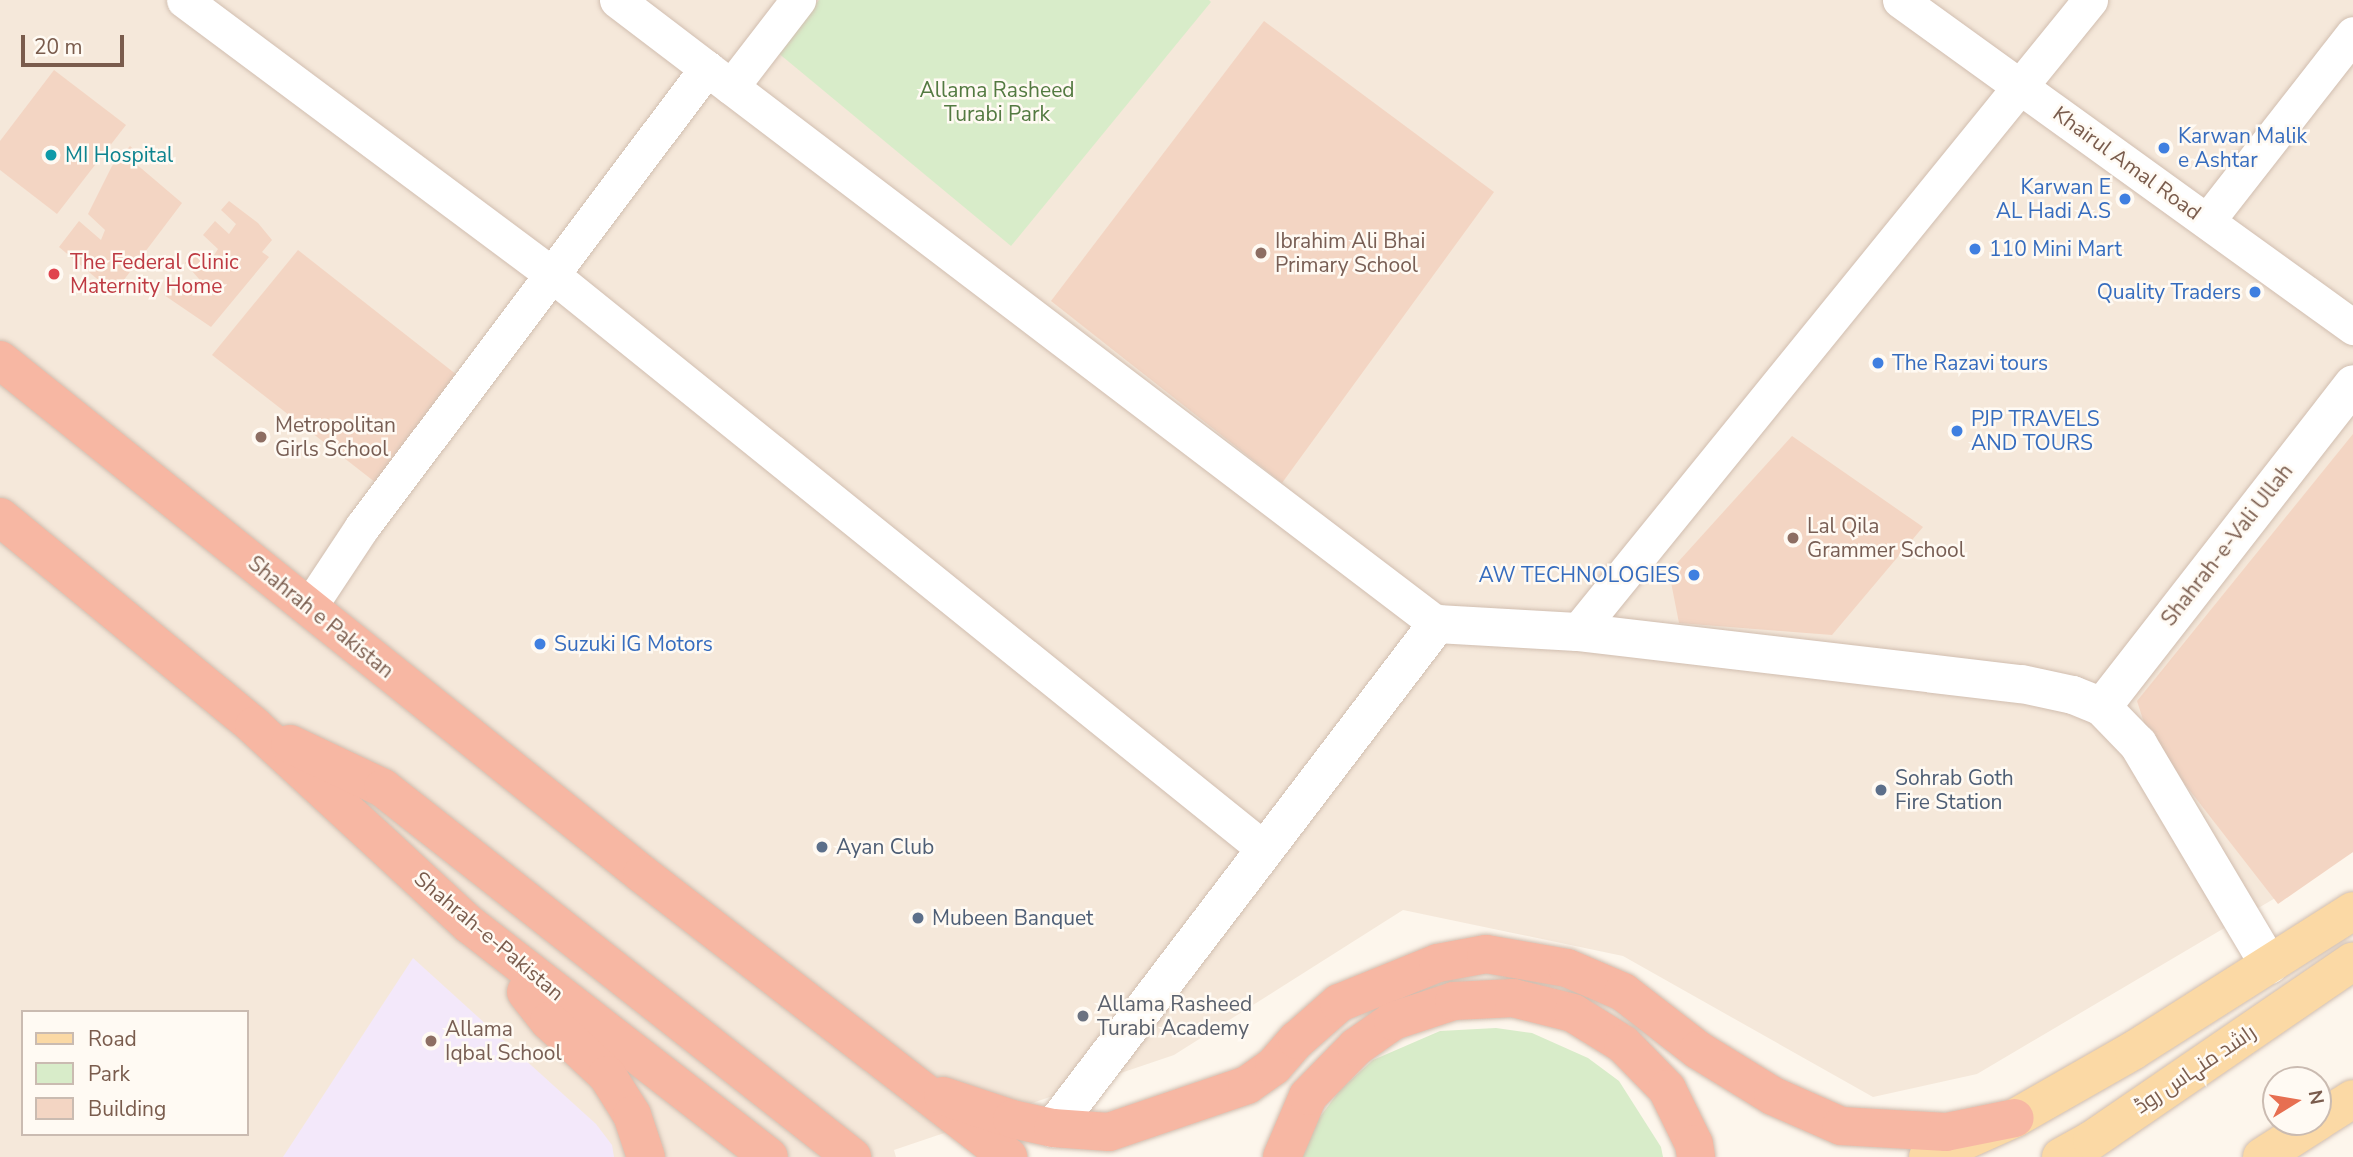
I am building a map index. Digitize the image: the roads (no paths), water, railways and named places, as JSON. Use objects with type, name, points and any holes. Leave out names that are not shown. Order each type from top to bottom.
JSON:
[{"type":"highway","name":"Shahrah e Pakistan","points":[[0,360],[642,874],[911,1085]]},
{"type":"highway","points":[[0,517],[254,726],[383,788],[852,1157]]},
{"type":"highway","name":"Shahrah-e-Pakistan","points":[[254,726],[470,925],[769,1157]]},
{"type":"highway","points":[[470,925],[549,1021],[607,1075],[632,1115],[646,1157]]},
{"type":"highway","points":[[911,1085],[1012,1119],[1053,1128],[1109,1132],[1247,1085],[1274,1066],[1297,1040],[1339,1003],[1438,963],[1486,954],[1567,968],[1623,992],[1698,1050],[1762,1090],[1842,1126],[1947,1132],[2015,1118]]},
{"type":"highway","points":[[1282,1157],[1308,1097],[1356,1046],[1393,1021],[1454,1001],[1513,998],[1573,1013],[1623,1044],[1667,1089],[1694,1144],[1696,1157]]},
{"type":"highway","points":[[911,1085],[1007,1157]]},
{"type":"main road","points":[[1928,1157],[2015,1118],[2134,1050],[2353,911]]},
{"type":"main road","name":"راشد منہاس روڈ","points":[[2061,1157],[2092,1140],[2341,970]]},
{"type":"main road","points":[[2332,1113],[2353,1099]]},
{"type":"main road","points":[[2262,1157],[2296,1136]]},
{"type":"street","points":[[184,0],[551,274],[1264,849]]},
{"type":"street","points":[[617,0],[1437,624],[1577,632],[2022,684],[2073,695],[2102,707],[2138,744],[2269,965]]},
{"type":"street","points":[[309,607],[362,527],[551,274],[719,77],[798,0]]},
{"type":"street","name":"Khairul Amal Road","points":[[1900,0],[2353,327]]},
{"type":"street","points":[[1577,632],[2090,0]]},
{"type":"street","points":[[2207,221],[2353,34]]},
{"type":"street","name":"Shahrah-e-Vali Ullah","points":[[2102,707],[2353,384]]},
{"type":"street","points":[[1053,1128],[1437,624]]},
{"type":"place","name":"Karwan Malik e Ashtar","points":[[2164,148]]},
{"type":"place","name":"MI Hospital","points":[[51,155]]},
{"type":"place","name":"Karwan E AL Hadi A.S","points":[[2125,199]]},
{"type":"place","name":"110 Mini Mart","points":[[1975,249]]},
{"type":"place","name":"Ibrahim Ali Bhai Primary School","points":[[1261,253]]},
{"type":"place","name":"The Federal Clinic Maternity Home","points":[[54,274]]},
{"type":"place","name":"Quality Traders","points":[[2255,292]]},
{"type":"place","name":"The Razavi tours","points":[[1878,363]]},
{"type":"place","name":"PJP TRAVELS AND TOURS","points":[[1957,431]]},
{"type":"place","name":"Metropolitan Girls School","points":[[261,437]]},
{"type":"place","name":"Lal Qila Grammer School","points":[[1793,538]]},
{"type":"place","name":"AW TECHNOLOGIES","points":[[1694,575]]},
{"type":"place","name":"Suzuki IG Motors","points":[[540,644]]},
{"type":"place","name":"Sohrab Goth Fire Station","points":[[1881,790]]},
{"type":"place","name":"Ayan Club","points":[[822,847]]},
{"type":"place","name":"Mubeen Banquet","points":[[918,918]]},
{"type":"place","name":"Allama Rasheed Turabi Academy","points":[[1083,1016]]},
{"type":"place","name":"Allama Iqbal School","points":[[431,1041]]},
{"type":"park label","name":"Allama Rasheed Turabi Park","points":[[997,102]]}]
